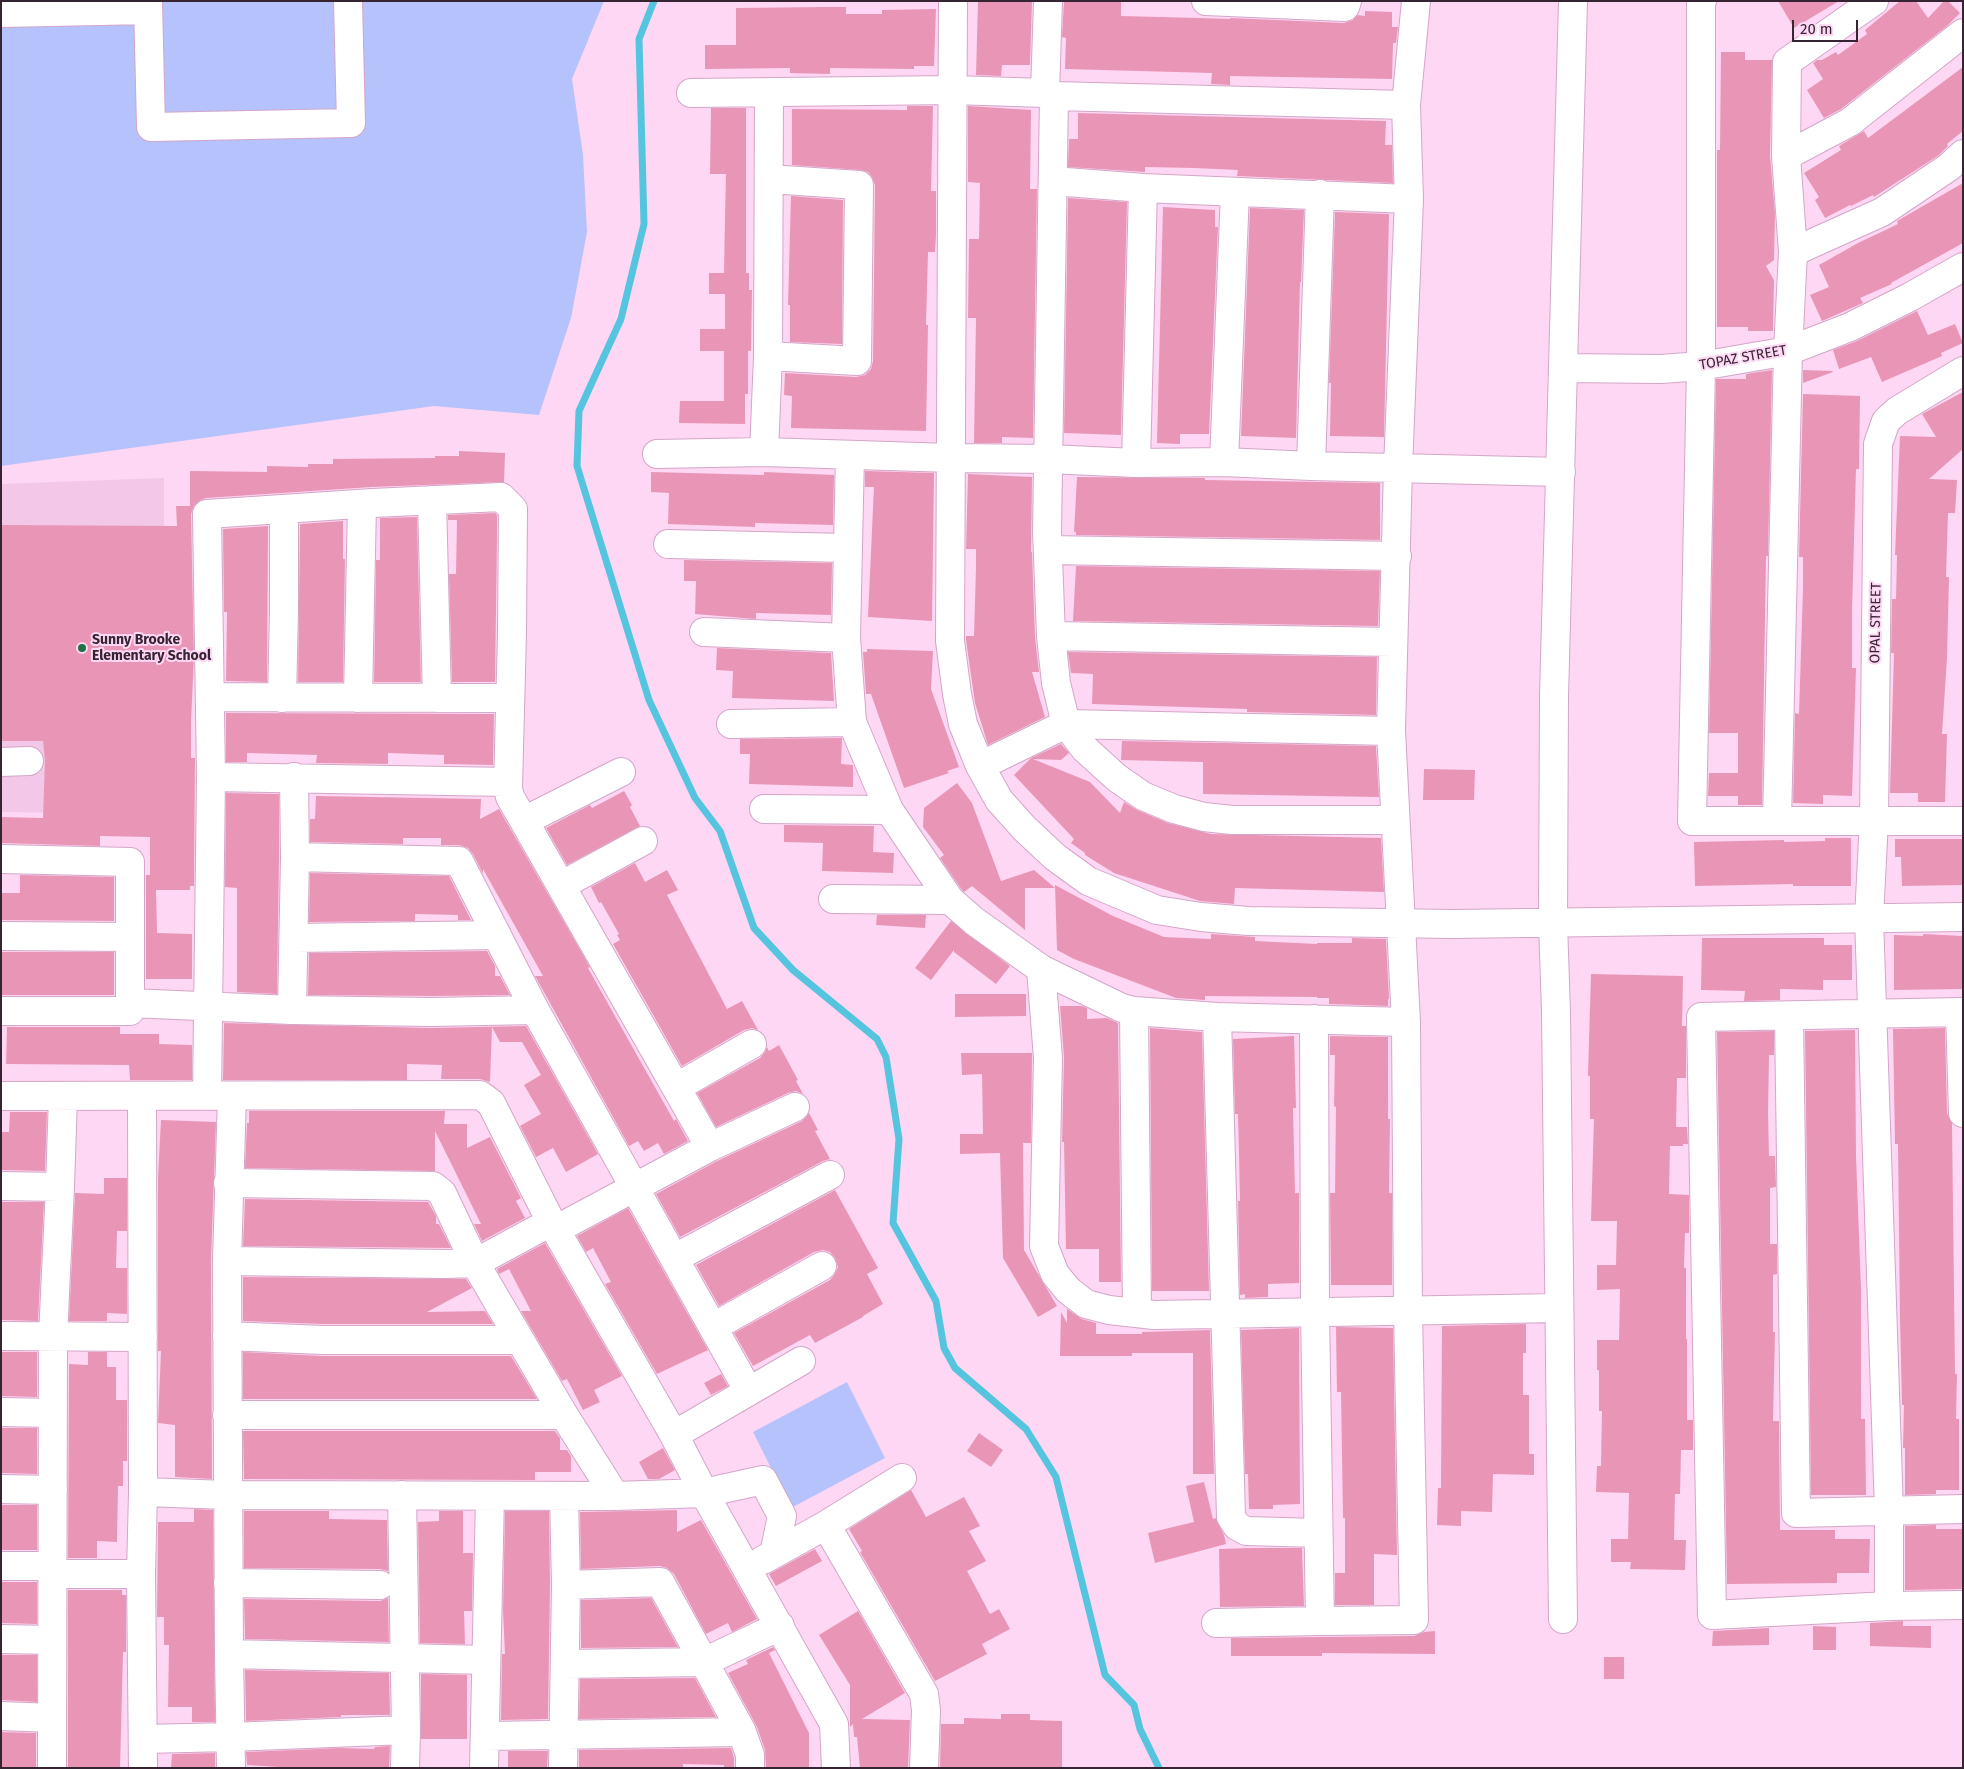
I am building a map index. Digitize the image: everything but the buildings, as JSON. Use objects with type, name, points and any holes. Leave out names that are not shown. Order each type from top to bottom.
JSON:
[{"type":"street","points":[[1,13],[148,6],[151,127],[350,123],[348,1]]},
{"type":"street","points":[[953,1],[950,641],[963,724],[980,766],[999,800],[1024,828],[1055,857],[1088,881],[1157,910],[1201,917],[1248,921],[1453,924],[1963,917]]},
{"type":"street","points":[[1048,1],[1053,182],[1047,531],[1051,636],[1056,683],[1066,724],[1085,749],[1117,778],[1143,796],[1174,809],[1204,817],[1232,820],[1395,820]]},
{"type":"street","points":[[1206,1],[1346,7],[1347,1]]},
{"type":"street","points":[[1216,1623],[1414,1620],[1408,1311],[1406,1022],[1391,731],[1398,468],[1409,199],[1406,105],[1416,1]]},
{"type":"street","points":[[1563,1619],[1556,1012],[1553,923],[1554,696],[1573,1]]},
{"type":"street","points":[[1702,1],[1700,2],[1701,366],[1692,821],[1963,820]]},
{"type":"street","points":[[1777,821],[1788,351],[1793,252],[1786,156],[1787,62],[1874,1]]},
{"type":"street","points":[[1786,156],[1850,122],[1963,33]]},
{"type":"street","points":[[691,93],[954,90],[1050,95],[1406,105]]},
{"type":"street","points":[[764,452],[768,356],[769,92]]},
{"type":"street","points":[[1793,252],[1882,212],[1949,167],[1963,154]]},
{"type":"street","points":[[768,356],[857,361],[859,185],[769,179]]},
{"type":"street","points":[[1053,182],[1143,188],[1409,199]]},
{"type":"street","points":[[1136,463],[1143,188]]},
{"type":"street","points":[[1224,462],[1235,192]]},
{"type":"street","points":[[1311,466],[1320,194]]},
{"type":"street","name":"TOPAZ STREET","points":[[1564,368],[1661,369],[1701,366],[1788,351],[1850,327],[1910,297],[1963,267]]},
{"type":"street","name":"OPAL STREET","points":[[1889,1606],[1889,1511],[1869,918],[1874,820],[1878,444],[1886,421],[1897,411],[1963,371]]},
{"type":"street","points":[[657,454],[764,452],[1136,463],[1224,462],[1561,472]]},
{"type":"street","points":[[850,455],[846,638],[852,722],[889,810],[950,900],[974,921],[1041,969],[1100,998],[1134,1011],[1217,1017],[1406,1022]]},
{"type":"street","points":[[231,1768],[228,1654],[228,1184],[209,1007],[211,777],[207,514],[501,497],[513,509],[508,782],[510,797],[710,1147]]},
{"type":"street","points":[[432,500],[437,698]]},
{"type":"street","points":[[358,698],[362,504]]},
{"type":"street","points":[[282,698],[284,509]]},
{"type":"street","points":[[668,544],[847,548]]},
{"type":"street","points":[[1049,550],[1396,556]]},
{"type":"street","points":[[704,632],[846,638]]},
{"type":"street","points":[[1051,636],[1394,642]]},
{"type":"street","points":[[210,697],[510,698]]},
{"type":"street","points":[[730,724],[852,722]]},
{"type":"street","points":[[980,766],[1066,724],[1391,731]]},
{"type":"street","points":[[1,762],[29,761]]},
{"type":"street","points":[[524,821],[621,772]]},
{"type":"street","points":[[211,777],[508,782]]},
{"type":"street","points":[[292,1010],[295,857],[294,777]]},
{"type":"street","points":[[764,809],[889,810]]},
{"type":"street","points":[[562,885],[644,841]]},
{"type":"street","points":[[295,857],[459,861],[536,1010],[748,1390]]},
{"type":"street","points":[[1,859],[130,862],[130,1011],[1,1011]]},
{"type":"street","points":[[833,899],[950,900]]},
{"type":"street","points":[[294,938],[497,935]]},
{"type":"street","points":[[1,936],[130,937]]},
{"type":"street","points":[[1041,969],[1048,1058],[1044,1246],[1047,1258],[1055,1274],[1068,1290],[1086,1304],[1108,1310],[1180,1315],[1315,1311],[1559,1308]]},
{"type":"street","points":[[130,1003],[292,1010],[431,1012],[536,1010]]},
{"type":"street","points":[[1134,1011],[1137,1313]]},
{"type":"street","points":[[1963,1113],[1961,1012],[1873,1013],[1789,1017],[1701,1017],[1712,1615],[1889,1606],[1963,1605]]},
{"type":"street","points":[[1217,1017],[1231,1517],[1237,1526],[1246,1531],[1318,1533]]},
{"type":"street","points":[[1789,1017],[1796,1513],[1963,1509]]},
{"type":"street","points":[[1314,1019],[1315,1311],[1320,1622]]},
{"type":"street","points":[[676,1087],[752,1044]]},
{"type":"street","points":[[1,1096],[480,1095],[491,1103],[553,1226],[674,1435],[746,1569],[834,1724],[836,1768]]},
{"type":"street","points":[[52,1768],[53,1337],[63,1096]]},
{"type":"street","points":[[142,1096],[143,1492],[141,1574],[143,1768]]},
{"type":"street","points":[[227,1261],[476,1263],[636,1187],[710,1147],[795,1107]]},
{"type":"street","points":[[675,1258],[830,1175]]},
{"type":"street","points":[[228,1184],[433,1186],[442,1193],[476,1263],[564,1415],[615,1496]]},
{"type":"street","points":[[1,1186],[60,1188]]},
{"type":"street","points":[[713,1327],[822,1266]]},
{"type":"street","points":[[1,1336],[143,1337]]},
{"type":"street","points":[[227,1336],[323,1340],[520,1340]]},
{"type":"street","points":[[674,1435],[801,1360]]},
{"type":"street","points":[[1,1412],[53,1413]]},
{"type":"street","points":[[227,1415],[564,1415]]},
{"type":"street","points":[[746,1569],[826,1525],[902,1478]]},
{"type":"street","points":[[143,1492],[228,1496],[615,1496],[704,1493],[763,1480],[782,1516],[774,1554]]},
{"type":"street","points":[[1,1489],[53,1490]]},
{"type":"street","points":[[402,1495],[405,1768]]},
{"type":"street","points":[[484,1768],[490,1496]]},
{"type":"street","points":[[563,1768],[566,1585],[564,1496]]},
{"type":"street","points":[[826,1525],[924,1694],[926,1710],[924,1768]]},
{"type":"street","points":[[1,1566],[141,1574]]},
{"type":"street","points":[[228,1582],[380,1585]]},
{"type":"street","points":[[566,1585],[660,1582],[742,1732],[750,1755],[750,1768]]},
{"type":"street","points":[[565,1664],[704,1662],[780,1626]]},
{"type":"street","points":[[1,1639],[52,1640]]},
{"type":"street","points":[[228,1654],[486,1660]]},
{"type":"street","points":[[1,1716],[52,1718]]},
{"type":"street","points":[[143,1739],[406,1730]]},
{"type":"street","points":[[485,1736],[742,1732]]},
{"type":"shaded area","points":[[1,1],[604,1],[572,79],[583,155],[587,232],[571,318],[539,415],[434,406],[1,466]]},
{"type":"shaded area","name":"Sunny Brooke Elementary School","points":[[164,478],[163,814],[1,812],[1,484]]},
{"type":"shaded area","points":[[847,1382],[885,1458],[791,1508],[753,1432]]},
{"type":"waterway","points":[[654,1],[639,39],[644,224],[621,319],[579,411],[577,466],[649,700],[695,798],[720,831],[754,928],[793,970],[877,1039],[886,1057],[899,1139],[893,1223],[936,1301],[944,1348],[955,1368],[1026,1429],[1056,1477],[1105,1675],[1134,1705],[1140,1729],[1159,1768]]},
{"type":"place","name":"Sunny Brooke Elementary School","points":[[82,648]]}]
